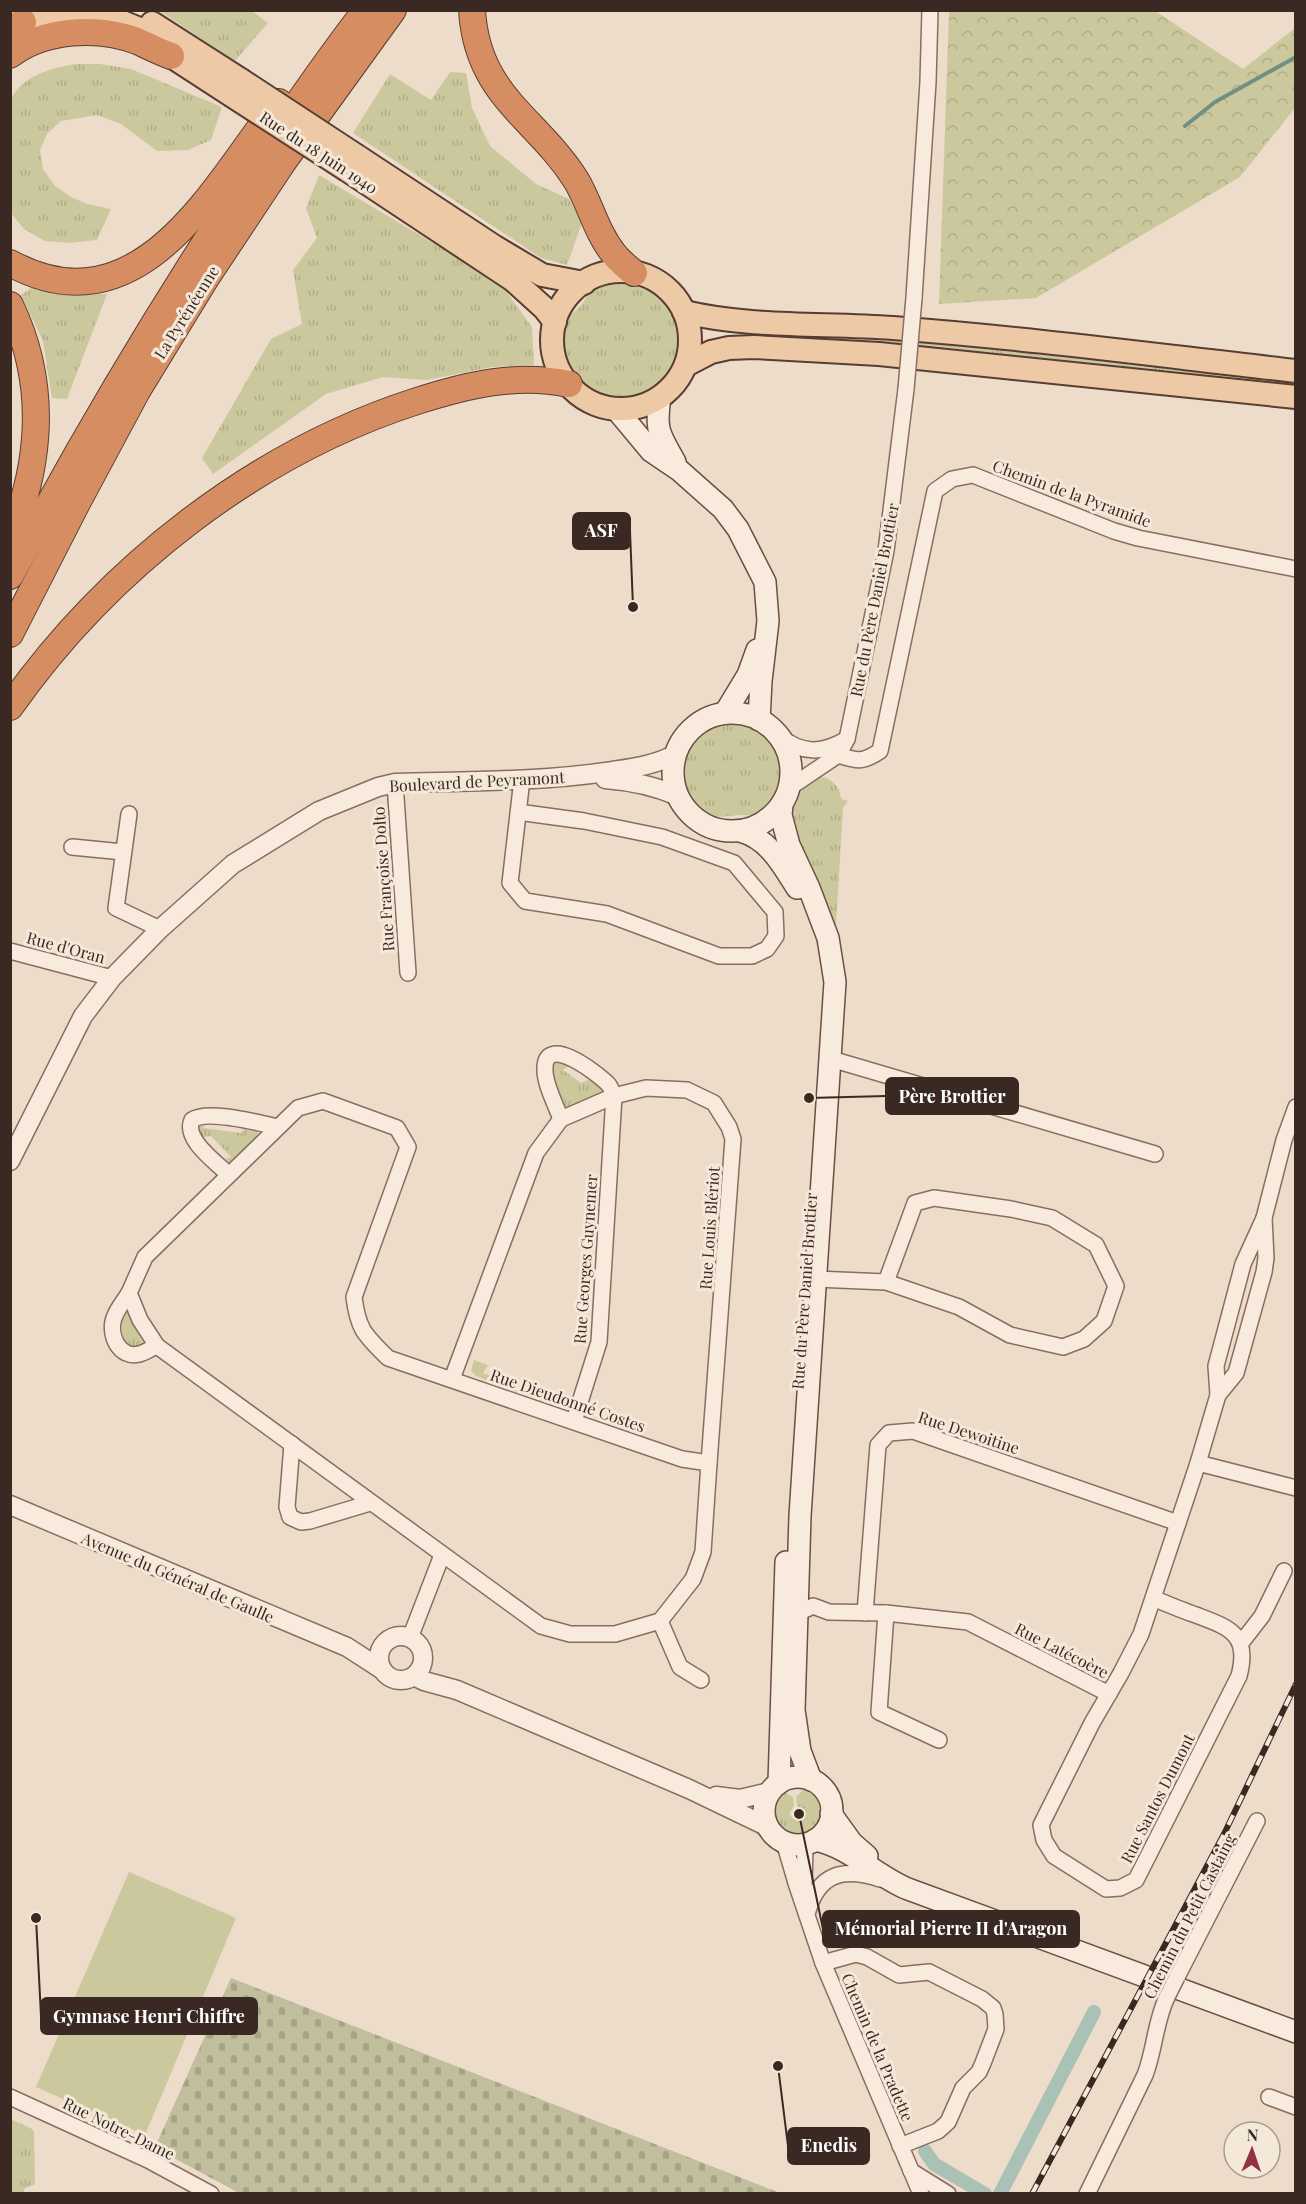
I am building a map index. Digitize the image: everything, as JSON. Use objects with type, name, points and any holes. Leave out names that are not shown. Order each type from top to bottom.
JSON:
[{"type":"highway","name":"La Pyrénéenne","points":[[10,634],[137,391],[206,278],[283,162],[393,10]]},
{"type":"highway","points":[[472,10],[473,25],[482,58],[495,85],[575,179],[613,254],[634,273]]},
{"type":"highway","name":"La Pyrénéenne","points":[[10,576],[55,492],[139,347],[267,148],[363,16]]},
{"type":"highway","points":[[10,263],[32,273],[76,282],[115,275],[152,257],[191,219],[330,37],[363,16]]},
{"type":"highway","points":[[10,55],[34,42],[75,33],[118,36],[171,56]]},
{"type":"highway","points":[[10,304],[28,348],[37,408],[32,466],[10,539]]},
{"type":"highway","points":[[10,707],[60,644],[113,588],[153,551],[234,490],[277,464],[354,425],[396,408],[447,392],[483,383],[517,380],[569,384]]},
{"type":"main road","name":"Rue du 18 Juin 1940","points":[[135,10],[236,88],[352,163],[542,275],[584,283]]},
{"type":"main road","name":"Rue du 18 Juin 1940","points":[[69,11],[105,15],[123,21],[153,39],[171,56],[236,88]]},
{"type":"main road","points":[[14,24],[38,22],[69,11]]},
{"type":"main road","name":"Rue du 18 Juin 1940","points":[[352,163],[513,280],[537,301],[555,322]]},
{"type":"main road","points":[[634,273],[664,286],[676,298],[684,312],[689,330],[690,348],[680,378],[660,397],[639,406],[616,409],[598,405],[582,397],[569,384],[560,371],[554,355],[552,338],[561,307],[571,293],[584,283],[608,274],[634,273]]},
{"type":"main road","points":[[684,312],[709,318],[739,321],[893,328],[1296,371]]},
{"type":"main road","points":[[686,365],[711,352],[729,348],[766,348],[890,355],[1296,397]]},
{"type":"main road","points":[[660,397],[657,426],[661,440],[679,470]]},
{"type":"main road","points":[[616,409],[651,451],[679,470],[723,509],[738,529],[765,582],[768,621],[759,720]]},
{"type":"main road","points":[[725,713],[748,675],[768,621]]},
{"type":"main road","points":[[725,713],[742,714],[759,720],[779,736],[786,748],[791,773],[785,796],[773,814],[758,825],[740,831],[714,829],[693,817],[678,796],[674,786],[673,772],[676,754],[688,732],[710,717],[725,713]]},
{"type":"main road","name":"Rue du Père Daniel Brottier","points":[[774,1788],[798,1616],[800,1516],[835,982],[828,938],[809,888],[789,845],[781,815],[785,796]]},
{"type":"main road","name":"Rue du Père Daniel Brottier","points":[[740,831],[753,834],[774,852],[801,894],[818,941],[824,984],[794,1710],[795,1730],[800,1751],[811,1780]]},
{"type":"main road","points":[[810,1842],[823,1833],[829,1824],[831,1804],[820,1785],[811,1780],[794,1777],[774,1788],[764,1807],[766,1826],[784,1842],[795,1845],[827,1842],[892,1882],[1296,2032]]},
{"type":"main road","points":[[831,1814],[852,1843],[867,1857],[893,1877],[919,1892]]},
{"type":"street","name":"Rue du Père Daniel Brottier","points":[[785,796],[838,755],[847,739],[886,551],[906,389],[914,298],[928,82],[930,10]]},
{"type":"street","name":"Chemin de la Pyramide","points":[[838,755],[855,760],[866,760],[880,751],[935,491],[952,479],[974,476],[1114,531],[1138,538],[1296,569]]},
{"type":"street","points":[[779,736],[801,749],[818,750],[834,747],[847,739]]},
{"type":"street","name":"Boulevard de Peyramont","points":[[10,1161],[83,1016],[112,978],[160,929],[233,864],[309,816],[378,787],[395,783],[577,776],[641,768],[661,762],[676,754]]},
{"type":"street","name":"Boulevard de Peyramont","points":[[577,776],[634,782],[660,788],[678,796]]},
{"type":"street","points":[[518,812],[584,821],[662,837],[734,863],[775,912],[776,936],[766,949],[752,956],[719,956],[607,914],[525,901],[510,883],[518,812],[522,779]]},
{"type":"street","name":"Rue Françoise Dolto","points":[[395,783],[408,973]]},
{"type":"street","points":[[129,814],[116,908],[160,929]]},
{"type":"street","points":[[72,846],[123,852]]},
{"type":"street","name":"Rue d'Oran","points":[[10,951],[112,978]]},
{"type":"street","points":[[452,1379],[536,1154],[561,1119],[544,1073],[546,1062],[550,1056],[563,1054],[575,1059],[609,1085],[614,1096]]},
{"type":"street","points":[[831,1059],[1155,1154]]},
{"type":"street","name":"Rue Louis Blériot","points":[[561,1119],[614,1096],[646,1088],[687,1089],[714,1103],[729,1127],[733,1139],[709,1463]]},
{"type":"street","name":"Rue Georges Guynemer","points":[[574,1421],[599,1342],[614,1096]]},
{"type":"street","name":"Rue Dieudonné Costes","points":[[157,1346],[139,1354],[129,1354],[115,1343],[113,1334],[113,1321],[145,1257],[298,1108],[323,1101],[398,1128],[408,1146],[354,1297],[357,1318],[363,1333],[388,1358],[682,1459],[709,1463]]},
{"type":"street","points":[[229,1174],[194,1140],[190,1131],[192,1120],[197,1116],[211,1116],[278,1126]]},
{"type":"street","name":"Rue Latécoère","points":[[798,1616],[828,1612],[886,1613],[968,1622],[1109,1694],[1140,1634],[1198,1463],[1218,1395],[1216,1366],[1244,1264],[1264,1218],[1294,1117]]},
{"type":"street","points":[[816,1279],[886,1282],[959,1307],[1010,1335],[1063,1347],[1084,1339],[1104,1321],[1116,1286],[1096,1245],[1052,1218],[1011,1209],[934,1198],[915,1203],[886,1282]]},
{"type":"street","name":"Rue Latécoère","points":[[1218,1395],[1236,1373],[1264,1272],[1266,1258],[1264,1218]]},
{"type":"street","points":[[129,1293],[140,1320],[157,1346],[541,1626],[570,1634],[615,1634],[660,1622],[693,1579],[703,1552],[709,1463]]},
{"type":"street","name":"Rue Dewoitine","points":[[865,1613],[878,1445],[889,1433],[914,1431],[1178,1523]]},
{"type":"street","points":[[292,1444],[287,1506],[290,1517],[295,1521],[310,1521],[370,1503]]},
{"type":"street","points":[[1198,1463],[1296,1488]]},
{"type":"street","name":"Avenue du Général de Gaulle","points":[[10,1505],[346,1647],[381,1669]]},
{"type":"street","points":[[410,1638],[442,1555]]},
{"type":"street","points":[[1153,1598],[1224,1626],[1236,1635],[1241,1643],[1263,1616],[1284,1571]]},
{"type":"street","points":[[798,1616],[811,1620],[828,1612]]},
{"type":"street","points":[[886,1613],[879,1712],[939,1740]]},
{"type":"street","points":[[660,1622],[680,1667],[701,1680]]},
{"type":"street","points":[[423,1656],[422,1665],[414,1676],[399,1680],[392,1678],[381,1669],[378,1658],[383,1644],[393,1637],[410,1638],[416,1642],[423,1656],[458,1690]]},
{"type":"street","name":"Rue Santos Dumont","points":[[1109,1694],[1041,1825],[1044,1840],[1054,1856],[1106,1889],[1120,1888],[1136,1880],[1239,1676],[1242,1658],[1241,1643]]},
{"type":"street","name":"Avenue du Général de Gaulle","points":[[346,1647],[369,1648],[383,1644]]},
{"type":"street","points":[[414,1676],[458,1690],[689,1789],[766,1826]]},
{"type":"street","points":[[689,1789],[727,1798],[750,1798],[774,1788]]},
{"type":"street","name":"Chemin du Petit Castaing","points":[[1087,2193],[1145,2075],[1160,2013],[1167,1997],[1257,1821]]},
{"type":"street","name":"Chemin de la Pradette","points":[[784,1842],[823,1963],[921,2193]]},
{"type":"street","name":"Chemin de la Pradette","points":[[807,1914],[803,1873],[810,1842]]},
{"type":"street","points":[[807,1914],[811,1898],[817,1889],[833,1876],[844,1873],[861,1874],[892,1882]]},
{"type":"street","points":[[823,1963],[856,1954],[867,1957],[899,1975],[930,1972],[982,1999],[993,2008],[996,2029],[983,2063],[979,2072],[963,2088],[948,2122],[938,2131],[900,2145]]},
{"type":"street","name":"Rue Notre-Dame","points":[[10,2097],[147,2160],[211,2193]]},
{"type":"street","points":[[1269,2097],[1296,2107]]},
{"type":"street","points":[[911,2171],[948,2193]]},
{"type":"green space","points":[[160,11],[252,11],[268,23],[235,61]]},
{"type":"green space","points":[[949,11],[1155,11],[1243,69],[1295,28],[1295,108],[1240,177],[1036,298],[939,304]]},
{"type":"green space","points":[[76,64],[100,64],[131,69],[222,107],[211,140],[188,150],[157,151],[121,124],[97,115],[61,121],[47,134],[40,150],[43,169],[55,186],[71,197],[87,204],[111,209],[97,240],[70,243],[45,241],[24,229],[11,213],[11,99],[16,91],[31,78],[57,68]]},
{"type":"green space","points":[[450,72],[466,73],[472,108],[490,146],[536,184],[569,199],[582,223],[567,265],[541,258],[353,133],[390,74],[431,100]]},
{"type":"green space","points":[[319,175],[500,283],[532,327],[534,365],[492,367],[427,380],[383,377],[326,394],[213,474],[202,458],[271,339],[302,324],[293,270],[317,238],[306,208]]},
{"type":"green space","points":[[625,280],[656,292],[674,311],[681,333],[679,356],[668,377],[651,392],[629,399],[604,396],[582,383],[568,364],[563,343],[564,329],[569,315],[581,305],[587,292],[605,283]]},
{"type":"green space","points":[[34,286],[75,296],[107,294],[67,399],[52,398],[43,341],[21,295]]},
{"type":"green space","points":[[756,332],[940,342],[1295,380],[1295,390],[756,337]]},
{"type":"green space","points":[[729,722],[749,726],[764,734],[774,745],[780,758],[781,773],[776,789],[767,803],[752,816],[725,816],[708,813],[694,802],[686,790],[682,776],[684,761],[690,748],[700,736],[713,727]]},
{"type":"green space","points":[[818,777],[834,783],[841,799],[848,801],[843,808],[835,942],[791,833],[790,811],[795,800],[807,785]]},
{"type":"green space","points":[[556,1059],[572,1064],[563,1070],[581,1083],[593,1078],[603,1090],[602,1092],[568,1108],[562,1107],[551,1076]]},
{"type":"green space","points":[[208,1120],[203,1128],[241,1133],[246,1126],[257,1129],[259,1138],[230,1166],[221,1160],[231,1157],[211,1136],[200,1138],[195,1125]]},
{"type":"green space","points":[[125,1311],[132,1314],[135,1328],[144,1345],[135,1350],[120,1341],[118,1325]]},
{"type":"green space","points":[[474,1360],[488,1365],[483,1373],[556,1400],[563,1393],[570,1395],[565,1403],[554,1405],[476,1376],[471,1371]]},
{"type":"green space","points":[[804,1789],[819,1803],[820,1811],[816,1825],[808,1833],[797,1834],[786,1831],[776,1824],[771,1815],[773,1803],[783,1791],[793,1797],[794,1806],[789,1814],[794,1819],[801,1818],[803,1811],[797,1806],[796,1797]]},
{"type":"green space","points":[[129,1872],[236,1918],[145,2135],[36,2087]]},
{"type":"green space","points":[[231,1978],[780,2193],[239,2193],[157,2149],[156,2145]]},
{"type":"green space","points":[[11,2119],[34,2132],[35,2184],[24,2189],[24,2193],[11,2193]]},
{"type":"waterway","points":[[1185,126],[1215,102],[1296,57]]},
{"type":"waterway","points":[[1000,2194],[1094,2012]]},
{"type":"waterway","points":[[925,2151],[934,2164],[985,2194]]},
{"type":"railway","points":[[1032,2194],[1224,1834],[1296,1684]]},
{"type":"place","name":"ASF","points":[[633,607]]},
{"type":"place","name":"Père Brottier","points":[[809,1098]]},
{"type":"place","name":"Mémorial Pierre II d'Aragon","points":[[799,1814]]},
{"type":"place","name":"Gymnase Henri Chiffre","points":[[36,1918]]},
{"type":"place","name":"Enedis","points":[[778,2066]]}]
